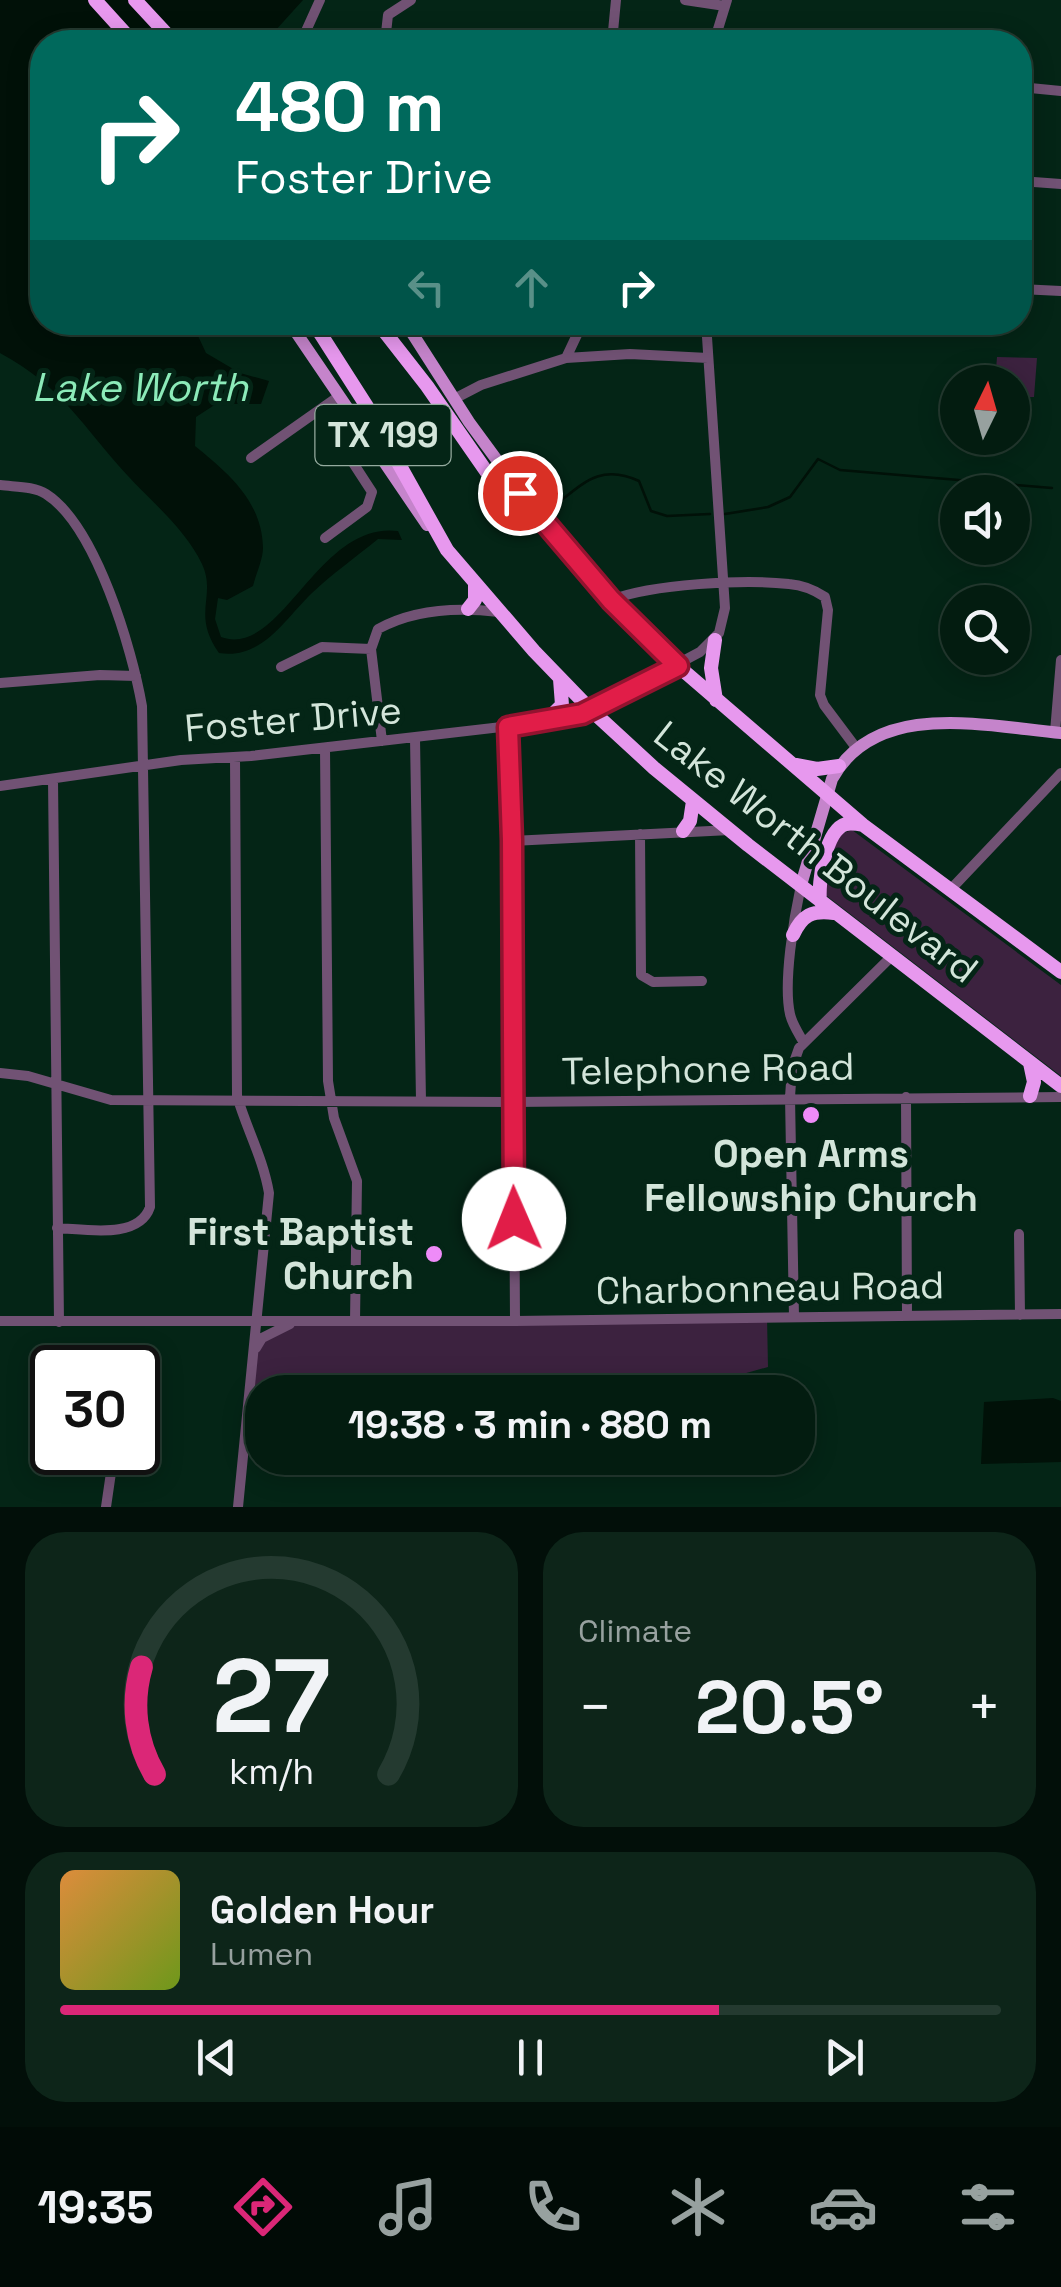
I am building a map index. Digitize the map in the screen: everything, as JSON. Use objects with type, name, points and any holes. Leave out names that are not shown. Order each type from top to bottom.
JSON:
[{"type":"highway","points":[[96,0],[122,30]]},
{"type":"highway","points":[[135,0],[163,30]]},
{"type":"highway","name":"TX 199","points":[[321,335],[447,550]]},
{"type":"highway","name":"TX 199","points":[[387,335],[486,471],[540,519]]},
{"type":"highway","name":"Lake Worth Boulevard","points":[[540,519],[611,600],[716,700],[864,824],[1061,972]]},
{"type":"highway","name":"Lake Worth Boulevard","points":[[447,550],[591,710],[694,801],[1061,1086]]},
{"type":"highway","points":[[468,608],[476,600],[475,584]]},
{"type":"highway","points":[[715,640],[712,668],[716,700]]},
{"type":"highway","points":[[545,722],[562,706],[560,678]]},
{"type":"highway","points":[[792,764],[817,769],[839,766]]},
{"type":"highway","points":[[683,831],[690,822],[694,801]]},
{"type":"highway","points":[[820,901],[819,878],[837,830],[846,824],[864,824]]},
{"type":"highway","points":[[792,935],[804,916],[821,911],[834,913]]},
{"type":"highway","points":[[1030,1062],[1034,1082],[1030,1096]]},
{"type":"main road","name":"Lake Worth Boulevard","points":[[297,335],[447,550]]},
{"type":"main road","name":"Lake Worth Boulevard","points":[[414,337],[540,519]]},
{"type":"main road","points":[[801,885],[839,766],[878,734],[900,726],[928,723],[1058,732]]},
{"type":"street","points":[[306,30],[320,0]]},
{"type":"street","points":[[386,30],[388,15],[411,0]]},
{"type":"street","points":[[613,30],[616,0]]},
{"type":"street","points":[[685,0],[726,3],[718,30]]},
{"type":"street","points":[[1032,88],[1061,91]]},
{"type":"street","points":[[1032,183],[1061,184]]},
{"type":"street","points":[[1032,290],[1061,291]]},
{"type":"street","points":[[566,358],[577,335]]},
{"type":"street","points":[[707,335],[724,585],[723,621],[715,640]]},
{"type":"street","points":[[454,400],[481,385],[566,358],[616,354],[708,358]]},
{"type":"street","points":[[250,458],[340,396]]},
{"type":"street","points":[[320,412],[372,492],[367,507],[325,538]]},
{"type":"street","points":[[0,485],[46,494],[73,524],[99,566],[124,626],[142,706],[148,1215],[137,1225],[118,1229],[57,1228]]},
{"type":"street","points":[[611,600],[640,592],[724,585],[789,584],[812,588],[825,597],[828,610],[820,694],[857,750]]},
{"type":"street","points":[[382,742],[371,649],[378,629],[398,618],[468,608],[499,612]]},
{"type":"street","name":"Foster Drive","points":[[0,786],[145,765],[545,722],[591,710],[678,666],[715,640]]},
{"type":"street","points":[[282,667],[322,647],[371,649]]},
{"type":"street","points":[[1058,732],[1061,660]]},
{"type":"street","points":[[0,683],[136,676]]},
{"type":"street","points":[[508,727],[516,1321]]},
{"type":"street","points":[[415,738],[421,1101]]},
{"type":"street","points":[[325,748],[330,1102],[356,1181],[355,1321]]},
{"type":"street","points":[[236,756],[238,1101],[247,1130],[261,1154],[269,1193],[253,1375]]},
{"type":"street","points":[[952,888],[1061,772]]},
{"type":"street","points":[[53,780],[59,1322]]},
{"type":"street","points":[[512,840],[730,830]]},
{"type":"street","points":[[640,834],[641,975],[652,982],[702,980]]},
{"type":"street","points":[[801,885],[792,935],[790,1011],[804,1043]]},
{"type":"street","points":[[794,1317],[790,1097],[794,1058],[804,1043],[892,956]]},
{"type":"street","name":"Telephone Road","points":[[0,1073],[28,1076],[111,1100],[512,1102],[1061,1096]]},
{"type":"street","points":[[906,1096],[907,1316]]},
{"type":"street","points":[[1019,1234],[1020,1315]]},
{"type":"street","name":"Charbonneau Road","points":[[0,1322],[1061,1314]]},
{"type":"street","points":[[255,1348],[277,1328],[301,1320]]},
{"type":"street","points":[[238,1507],[245,1450]]},
{"type":"street","points":[[106,1507],[111,1475]]},
{"type":"shaded area","points":[[997,357],[1037,358],[1034,397],[1030,397],[1030,365],[996,365]]},
{"type":"shaded area","points":[[852,830],[1061,985],[1061,1076],[823,893],[838,835]]},
{"type":"shaded area","points":[[767,1317],[768,1367],[739,1375],[253,1375],[255,1348],[288,1325]]},
{"type":"water","name":"Lake Worth","points":[[0,0],[303,0],[276,30],[30,30],[30,335],[198,335],[206,353],[240,373],[269,381],[261,404],[216,404],[196,417],[195,446],[241,489],[261,531],[263,552],[253,586],[227,600],[218,598],[215,619],[221,637],[243,638],[263,628],[345,546],[370,534],[398,531],[402,540],[378,539],[320,586],[260,644],[234,654],[219,653],[205,616],[206,576],[178,528],[56,394],[0,353]]},
{"type":"water","points":[[1053,1398],[1061,1401],[1061,1462],[981,1464],[984,1402]]},
{"type":"waterway","points":[[725,514],[768,507],[790,497],[818,459],[840,470],[1052,488]]},
{"type":"waterway","points":[[546,512],[589,480],[611,474],[639,481],[651,511],[667,516],[710,514]]},
{"type":"place","name":"Open Arms Fellowship Church","points":[[811,1115]]},
{"type":"place","name":"First Baptist Church","points":[[434,1254]]},
{"type":"route","points":[[514,1219],[508,727],[582,714],[678,666],[611,600],[520,493]]}]
